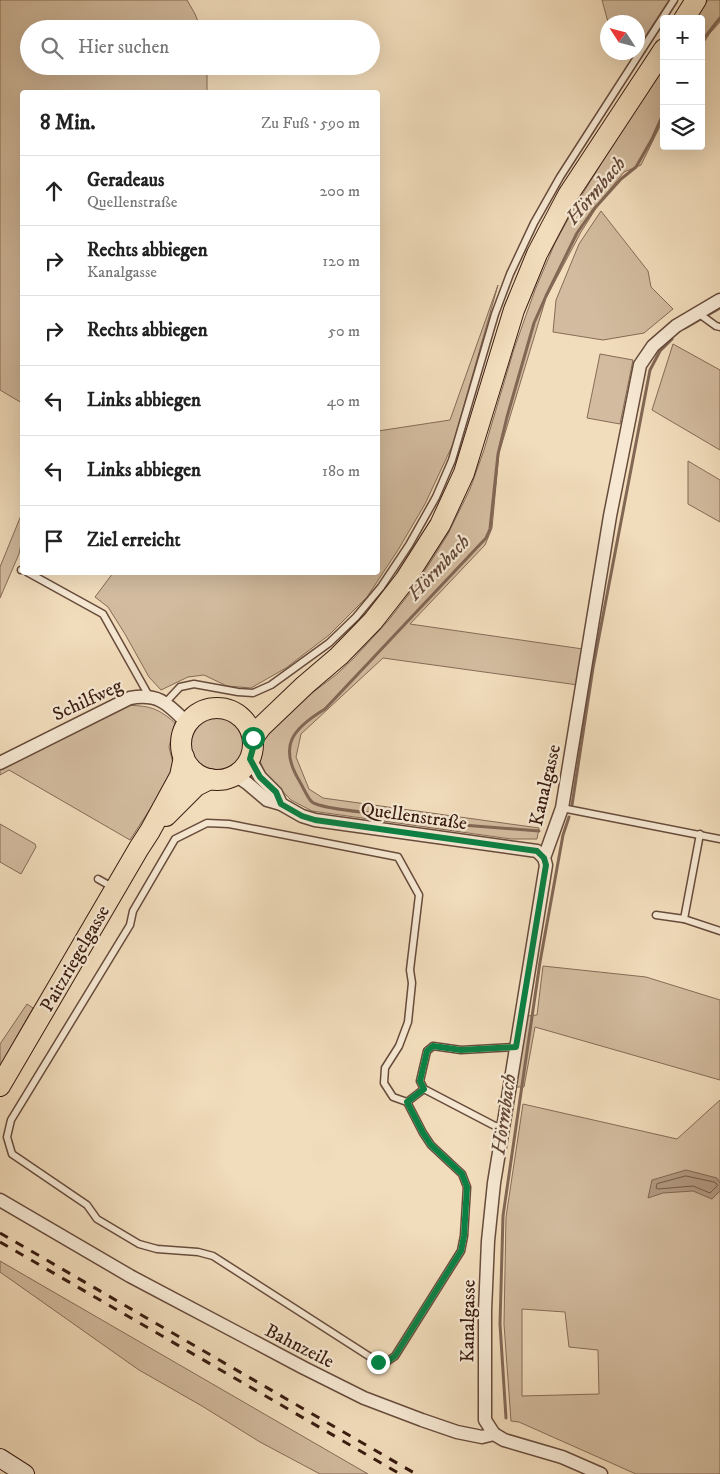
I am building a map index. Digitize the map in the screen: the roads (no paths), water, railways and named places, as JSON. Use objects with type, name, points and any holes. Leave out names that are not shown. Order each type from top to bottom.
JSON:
[{"type":"main road","points":[[687,15],[696,0]]},
{"type":"main road","points":[[253,738],[261,727],[339,656],[373,621],[406,580],[440,525],[464,473],[514,310],[537,254],[568,195],[660,55]]},
{"type":"main road","points":[[241,716],[250,715],[305,685]]},
{"type":"main road","points":[[219,707],[231,710],[241,716],[249,726],[253,738],[250,759],[244,768],[227,778],[210,779],[194,772],[184,757],[181,740],[187,723],[196,714],[207,709],[219,707]]},
{"type":"main road","name":"Paitzriegelgasse","points":[[150,831],[180,776],[184,757]]},
{"type":"main road","name":"Paitzriegelgasse","points":[[0,1086],[106,884],[150,831],[196,786],[210,779]]},
{"type":"street","name":"Kanalgasse","points":[[494,1434],[485,1420],[485,1312],[488,1241],[494,1183],[546,865],[544,858],[562,808],[610,516],[640,365],[653,346],[676,326],[720,300]]},
{"type":"street","name":"Schilfweg","points":[[0,763],[130,698],[149,696],[166,702],[187,723]]},
{"type":"street","name":"Quellenstraße","points":[[250,759],[260,777],[276,792],[281,804]]},
{"type":"street","name":"Quellenstraße","points":[[235,775],[267,800],[281,804],[296,814],[315,820],[537,851],[544,858]]},
{"type":"street","name":"Bahnzeile","points":[[0,1200],[130,1276],[364,1398],[457,1432],[482,1437],[494,1434],[504,1440],[562,1457],[602,1474]]},
{"type":"street","points":[[0,1458],[22,1473]]},
{"type":"lane","points":[[166,702],[180,687],[194,684],[253,693],[271,685],[329,643],[356,617],[381,587],[414,538],[436,498],[452,460],[495,314],[510,274],[534,223],[560,177],[674,0]]},
{"type":"lane","points":[[699,314],[720,327]]},
{"type":"lane","points":[[30,575],[103,614],[149,696]]},
{"type":"lane","points":[[562,808],[720,839]]},
{"type":"lane","points":[[207,823],[230,824],[398,857],[418,895],[410,970],[412,983],[408,1022],[399,1046],[385,1068],[384,1083],[393,1097],[407,1102],[431,1145],[462,1174],[467,1187],[464,1236],[461,1251],[395,1356],[385,1363],[378,1362],[213,1256],[198,1252],[157,1248],[139,1244],[97,1218],[87,1205],[12,1154],[7,1137],[11,1120],[130,925],[133,911],[175,839],[207,823]]},
{"type":"lane","points":[[684,919],[700,834]]},
{"type":"lane","points":[[656,915],[684,919],[720,932]]},
{"type":"lane","points":[[502,1128],[424,1089],[420,1081],[427,1051],[433,1046],[461,1050],[516,1047]]},
{"type":"lane","points":[[407,1102],[424,1089]]},
{"type":"water","points":[[686,1170],[717,1178],[720,1183],[720,1191],[712,1199],[693,1191],[663,1193],[648,1198],[652,1180]]},
{"type":"waterway","name":"Hörmbach","points":[[705,37],[720,18]]},
{"type":"waterway","name":"Hörmbach","points":[[539,831],[437,823],[426,818],[348,810],[320,805],[312,802],[293,769],[290,748],[297,731],[325,709],[486,538],[490,529],[498,454],[534,323],[577,233],[594,209],[621,179],[636,167],[660,121]]},
{"type":"waterway","name":"Hörmbach","points":[[685,328],[720,308]]},
{"type":"waterway","name":"Hörmbach","points":[[572,805],[593,668],[650,370],[660,351],[672,339]]},
{"type":"waterway","name":"Hörmbach","points":[[506,1418],[500,1324],[503,1216],[540,962],[563,835],[569,817]]},
{"type":"railway","points":[[0,1233],[416,1474]]},
{"type":"railway","points":[[0,1242],[400,1474]]}]
